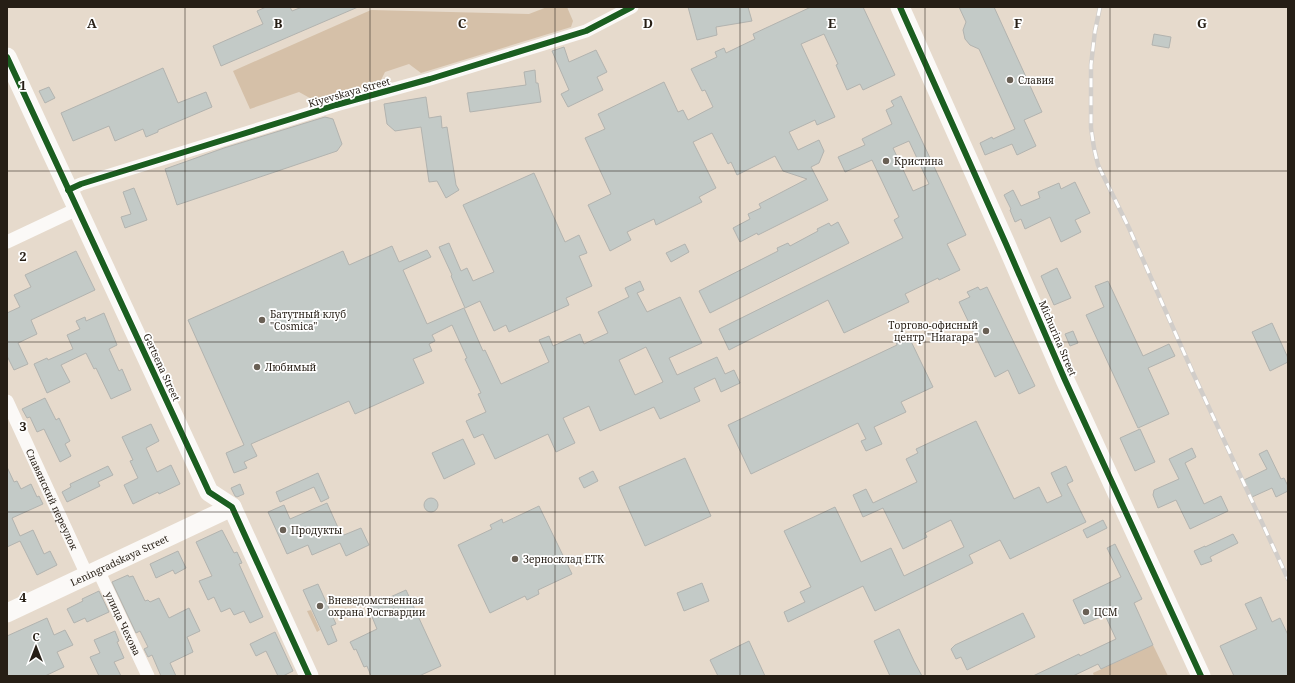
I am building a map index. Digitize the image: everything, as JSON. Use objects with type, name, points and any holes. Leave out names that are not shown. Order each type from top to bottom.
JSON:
[{"type":"street","name":"Kiyevskaya Street","points":[[68,190],[81,184],[586,31],[632,7]]},
{"type":"street","name":"Michurina Street","points":[[900,7],[1065,380],[1201,676]]},
{"type":"street","name":"Gertsena Street","points":[[7,57],[209,492]]},
{"type":"street","points":[[7,242],[77,209]]},
{"type":"street","name":"Славянский переулок","points":[[7,401],[93,573]]},
{"type":"street","points":[[202,522],[209,492],[232,507],[309,676]]},
{"type":"street","name":"Leningradskaya Street","points":[[7,613],[232,507]]},
{"type":"street","name":"улица Чехова","points":[[93,573],[148,676]]},
{"type":"shaded area","points":[[547,7],[567,7],[573,21],[571,27],[421,73],[409,64],[385,72],[380,82],[317,102],[299,92],[250,109],[233,71],[371,10],[529,14]]},
{"type":"shaded area","points":[[311,610],[320,630],[317,632],[307,611]]},
{"type":"shaded area","points":[[1153,645],[1168,676],[1094,676],[1093,673]]},
{"type":"building","points":[[266,7],[290,7],[292,11],[302,7],[358,7],[221,66],[213,46],[263,24],[257,11]]},
{"type":"building","points":[[688,7],[748,7],[752,21],[716,27],[717,35],[697,40]]},
{"type":"building","points":[[811,7],[863,7],[895,75],[863,90],[860,84],[847,90],[836,65],[838,64],[824,34],[801,44],[835,117],[817,125],[815,120],[789,132],[798,150],[819,140],[824,151],[819,163],[811,167],[828,200],[758,235],[757,233],[740,242],[733,228],[750,219],[748,214],[761,208],[759,204],[807,179],[783,171],[775,156],[737,175],[731,162],[728,164],[712,133],[693,142],[716,188],[699,197],[702,202],[656,225],[654,219],[627,232],[631,240],[610,251],[588,205],[611,194],[585,138],[605,129],[598,114],[664,82],[678,112],[683,110],[688,120],[713,107],[705,90],[702,91],[691,69],[717,57],[715,52],[724,48],[726,53],[755,39],[753,34]]},
{"type":"building","name":"Славия","points":[[959,7],[994,7],[1042,112],[1024,120],[1036,146],[1017,155],[1012,144],[985,155],[980,143],[1015,129],[979,49],[970,45],[965,39],[963,30],[966,22]]},
{"type":"building","points":[[1154,34],[1171,37],[1169,48],[1152,45]]},
{"type":"building","points":[[564,47],[569,62],[596,50],[607,72],[597,77],[603,90],[568,107],[561,94],[569,90],[552,51]]},
{"type":"building","points":[[163,68],[178,103],[206,92],[212,107],[158,130],[158,132],[146,137],[143,129],[115,141],[109,126],[73,141],[61,113]]},
{"type":"building","points":[[535,70],[536,83],[538,83],[541,102],[470,112],[467,93],[526,85],[524,72]]},
{"type":"building","points":[[49,87],[55,98],[45,103],[39,91]]},
{"type":"building","points":[[901,96],[966,235],[947,244],[960,270],[939,280],[938,278],[905,294],[909,302],[844,333],[828,300],[729,350],[719,329],[903,238],[894,220],[899,217],[872,160],[845,172],[838,157],[865,145],[862,139],[892,124],[886,110],[894,106],[891,101]],"holes":[[[909,141],[929,184],[913,191],[893,148]]]},
{"type":"building","points":[[426,97],[429,118],[441,116],[442,128],[447,127],[456,185],[459,190],[446,198],[437,181],[429,182],[421,127],[395,131],[387,124],[384,104]]},
{"type":"building","points":[[325,117],[333,119],[342,144],[337,151],[177,205],[165,169],[224,148]]},
{"type":"building","points":[[534,173],[565,242],[579,235],[587,253],[579,256],[592,286],[566,298],[569,305],[509,332],[506,325],[494,331],[480,301],[465,308],[439,247],[449,243],[461,271],[467,268],[473,281],[494,272],[463,205]]},
{"type":"building","points":[[1075,182],[1090,213],[1075,220],[1081,232],[1061,242],[1050,217],[1025,229],[1021,219],[1015,222],[1010,210],[1011,209],[1004,195],[1013,190],[1021,206],[1040,198],[1038,192],[1059,183],[1061,189]]},
{"type":"building","points":[[134,188],[147,220],[125,228],[121,217],[131,214],[123,192]]},
{"type":"building","points":[[838,222],[849,243],[710,313],[699,291],[778,251],[777,248],[788,243],[790,246],[818,231],[817,229],[829,223],[831,226]]},
{"type":"building","points":[[685,244],[689,252],[671,262],[666,253]]},
{"type":"building","points":[[392,246],[399,262],[427,250],[431,257],[403,270],[427,324],[464,308],[483,351],[485,350],[501,384],[549,362],[539,340],[549,336],[553,346],[580,334],[584,344],[608,333],[598,312],[629,297],[625,288],[640,281],[644,290],[637,293],[647,312],[680,297],[702,343],[669,358],[677,375],[717,357],[725,374],[734,370],[740,383],[721,392],[715,378],[694,388],[700,401],[660,419],[654,407],[600,431],[589,406],[563,418],[575,443],[556,452],[548,434],[495,459],[483,434],[474,438],[466,421],[486,412],[478,394],[481,393],[465,359],[467,358],[452,325],[432,335],[435,341],[429,344],[432,351],[413,359],[424,383],[355,414],[349,401],[251,444],[257,456],[244,462],[247,468],[234,473],[226,453],[244,445],[188,320],[343,251],[349,265]],"holes":[[[646,347],[663,382],[635,395],[619,360]]]},
{"type":"building","points":[[76,251],[95,290],[31,320],[37,334],[18,343],[28,364],[14,370],[7,356],[7,313],[20,307],[14,295],[31,287],[25,275]]},
{"type":"building","points":[[1057,268],[1071,298],[1054,305],[1041,276]]},
{"type":"building","points":[[1108,281],[1143,356],[1169,344],[1175,356],[1148,368],[1169,414],[1138,428],[1086,315],[1104,307],[1095,286]]},
{"type":"building","points":[[978,287],[980,290],[987,287],[1035,386],[1019,394],[1008,370],[995,377],[959,302],[970,297],[967,292]]},
{"type":"building","points":[[104,313],[117,345],[109,349],[119,371],[122,369],[131,390],[111,399],[96,368],[94,369],[86,353],[61,365],[70,382],[47,393],[34,364],[47,358],[48,360],[73,349],[67,335],[80,329],[76,321],[85,317],[86,321]]},
{"type":"building","points":[[1272,323],[1288,358],[1288,362],[1270,371],[1252,332]]},
{"type":"building","points":[[1073,331],[1078,343],[1070,346],[1065,334]]},
{"type":"building","points":[[907,333],[933,387],[901,402],[906,412],[874,427],[882,444],[866,451],[861,441],[866,439],[858,423],[751,474],[728,425],[897,345],[895,339]]},
{"type":"building","points":[[45,398],[56,420],[59,418],[70,441],[65,444],[71,456],[60,462],[44,429],[37,432],[30,417],[27,418],[22,409]]},
{"type":"building","points":[[976,421],[1014,499],[1039,487],[1047,503],[1062,496],[1051,473],[1066,466],[1073,481],[1067,484],[1086,522],[1010,559],[1000,540],[969,555],[973,563],[875,611],[863,586],[788,622],[784,612],[805,602],[800,592],[811,587],[784,531],[835,507],[861,562],[891,548],[904,576],[964,547],[951,520],[925,533],[927,537],[903,549],[883,508],[863,517],[853,495],[866,489],[873,503],[917,482],[906,459],[918,453],[916,449]]},
{"type":"building","points":[[151,424],[159,441],[146,448],[157,472],[171,465],[180,484],[159,494],[158,492],[133,504],[124,485],[138,478],[130,461],[133,460],[122,437]]},
{"type":"building","points":[[1140,429],[1155,462],[1135,471],[1120,438]]},
{"type":"building","points":[[463,439],[475,464],[444,479],[432,453]]},
{"type":"building","points":[[1192,448],[1196,457],[1185,463],[1204,504],[1221,496],[1228,511],[1190,529],[1176,500],[1158,508],[1153,495],[1154,490],[1179,479],[1169,459]]},
{"type":"building","points":[[1267,450],[1281,479],[1284,478],[1288,486],[1288,491],[1276,497],[1272,488],[1252,497],[1244,480],[1267,469],[1259,454]]},
{"type":"building","points":[[685,458],[711,516],[645,546],[619,487]]},
{"type":"building","points":[[108,466],[113,475],[98,482],[100,486],[67,502],[62,492],[71,487],[70,484]]},
{"type":"building","points":[[7,467],[14,482],[17,481],[21,489],[31,484],[37,497],[39,496],[43,504],[12,518],[20,536],[33,530],[44,554],[50,551],[57,565],[37,575],[20,541],[7,547]]},
{"type":"building","points":[[593,471],[598,481],[584,488],[579,478]]},
{"type":"building","points":[[318,473],[329,498],[321,502],[314,487],[280,502],[276,492]]},
{"type":"building","points":[[240,484],[244,494],[237,497],[231,488]]},
{"type":"building","points":[[431,498],[436,500],[438,505],[436,510],[431,512],[426,510],[424,505],[426,500]]},
{"type":"building","points":[[327,503],[340,532],[344,535],[361,528],[369,545],[346,556],[340,543],[312,555],[308,545],[287,554],[268,512],[284,505],[290,519]]},
{"type":"building","name":"Зерносклад ЕТК","points":[[539,506],[572,574],[538,590],[539,594],[527,600],[525,596],[490,613],[458,545],[492,529],[490,525],[502,519],[503,523]]},
{"type":"building","points":[[1103,520],[1107,528],[1087,538],[1083,530]]},
{"type":"building","points":[[222,530],[234,553],[237,552],[242,563],[239,564],[263,617],[250,623],[244,611],[234,615],[230,608],[221,612],[214,597],[208,600],[199,581],[212,576],[196,542]]},
{"type":"building","points":[[1233,534],[1238,543],[1210,557],[1212,561],[1201,565],[1194,551]]},
{"type":"building","points":[[1115,544],[1142,599],[1134,603],[1153,645],[1101,669],[1098,664],[1073,676],[1033,676],[1079,654],[1080,656],[1116,639],[1105,615],[1084,624],[1073,600],[1121,577],[1107,548]]},
{"type":"building","points":[[178,551],[186,568],[175,574],[173,570],[156,578],[150,564]]},
{"type":"building","points":[[128,575],[129,577],[133,576],[145,601],[148,600],[150,602],[159,598],[169,618],[189,608],[200,631],[187,637],[193,652],[170,663],[176,676],[161,676],[152,655],[148,657],[144,649],[148,647],[140,631],[136,633],[112,582]]},
{"type":"building","points":[[702,583],[709,601],[684,611],[677,593]]},
{"type":"building","name":"Вневедомственная охрана Росгвардии","points":[[318,584],[336,624],[331,626],[337,641],[328,645],[303,590]]},
{"type":"building","points":[[406,590],[441,666],[419,676],[371,676],[367,666],[364,667],[356,649],[354,650],[350,642],[377,629],[368,607]]},
{"type":"building","points":[[99,591],[109,612],[87,622],[85,618],[74,623],[67,609],[83,601],[82,599]]},
{"type":"building","points":[[1261,597],[1272,622],[1280,618],[1288,635],[1288,676],[1234,676],[1220,646],[1257,629],[1245,604]]},
{"type":"building","points":[[1023,613],[1035,637],[967,670],[961,657],[956,659],[951,649],[955,645]]},
{"type":"building","points":[[47,618],[54,635],[65,630],[73,645],[57,652],[64,667],[45,676],[7,676],[7,636]]},
{"type":"building","points":[[899,629],[922,676],[890,676],[874,641]]},
{"type":"building","points":[[115,631],[119,641],[117,642],[124,658],[114,662],[121,676],[99,676],[90,657],[100,653],[94,640]]},
{"type":"building","points":[[275,632],[293,671],[283,676],[278,676],[266,651],[256,656],[250,644]]},
{"type":"building","points":[[749,641],[765,676],[718,676],[710,660]]},
{"type":"railway","points":[[1100,7],[1095,31],[1091,65],[1091,128],[1098,165],[1129,228],[1193,373],[1288,579]]},
{"type":"cycle path","points":[[68,190],[81,184],[336,105],[430,79],[586,31],[632,7]]},
{"type":"cycle path","points":[[900,7],[1065,380],[1201,676]]},
{"type":"cycle path","points":[[7,57],[209,492],[232,507],[309,676]]},
{"type":"place","name":"Славия","points":[[1010,80]]},
{"type":"place","name":"Кристина","points":[[886,161]]},
{"type":"place","name":"Батутный клуб \"Cosmica\"","points":[[262,320]]},
{"type":"place","name":"Торгово-офисный центр \"Ниагара\"","points":[[986,331]]},
{"type":"place","name":"Любимый","points":[[257,367]]},
{"type":"place","name":"Продукты","points":[[283,530]]},
{"type":"place","name":"Зерносклад ЕТК","points":[[515,559]]},
{"type":"place","name":"Вневедомственная охрана Росгвардии","points":[[320,606]]},
{"type":"place","name":"ЦСМ","points":[[1086,612]]}]
